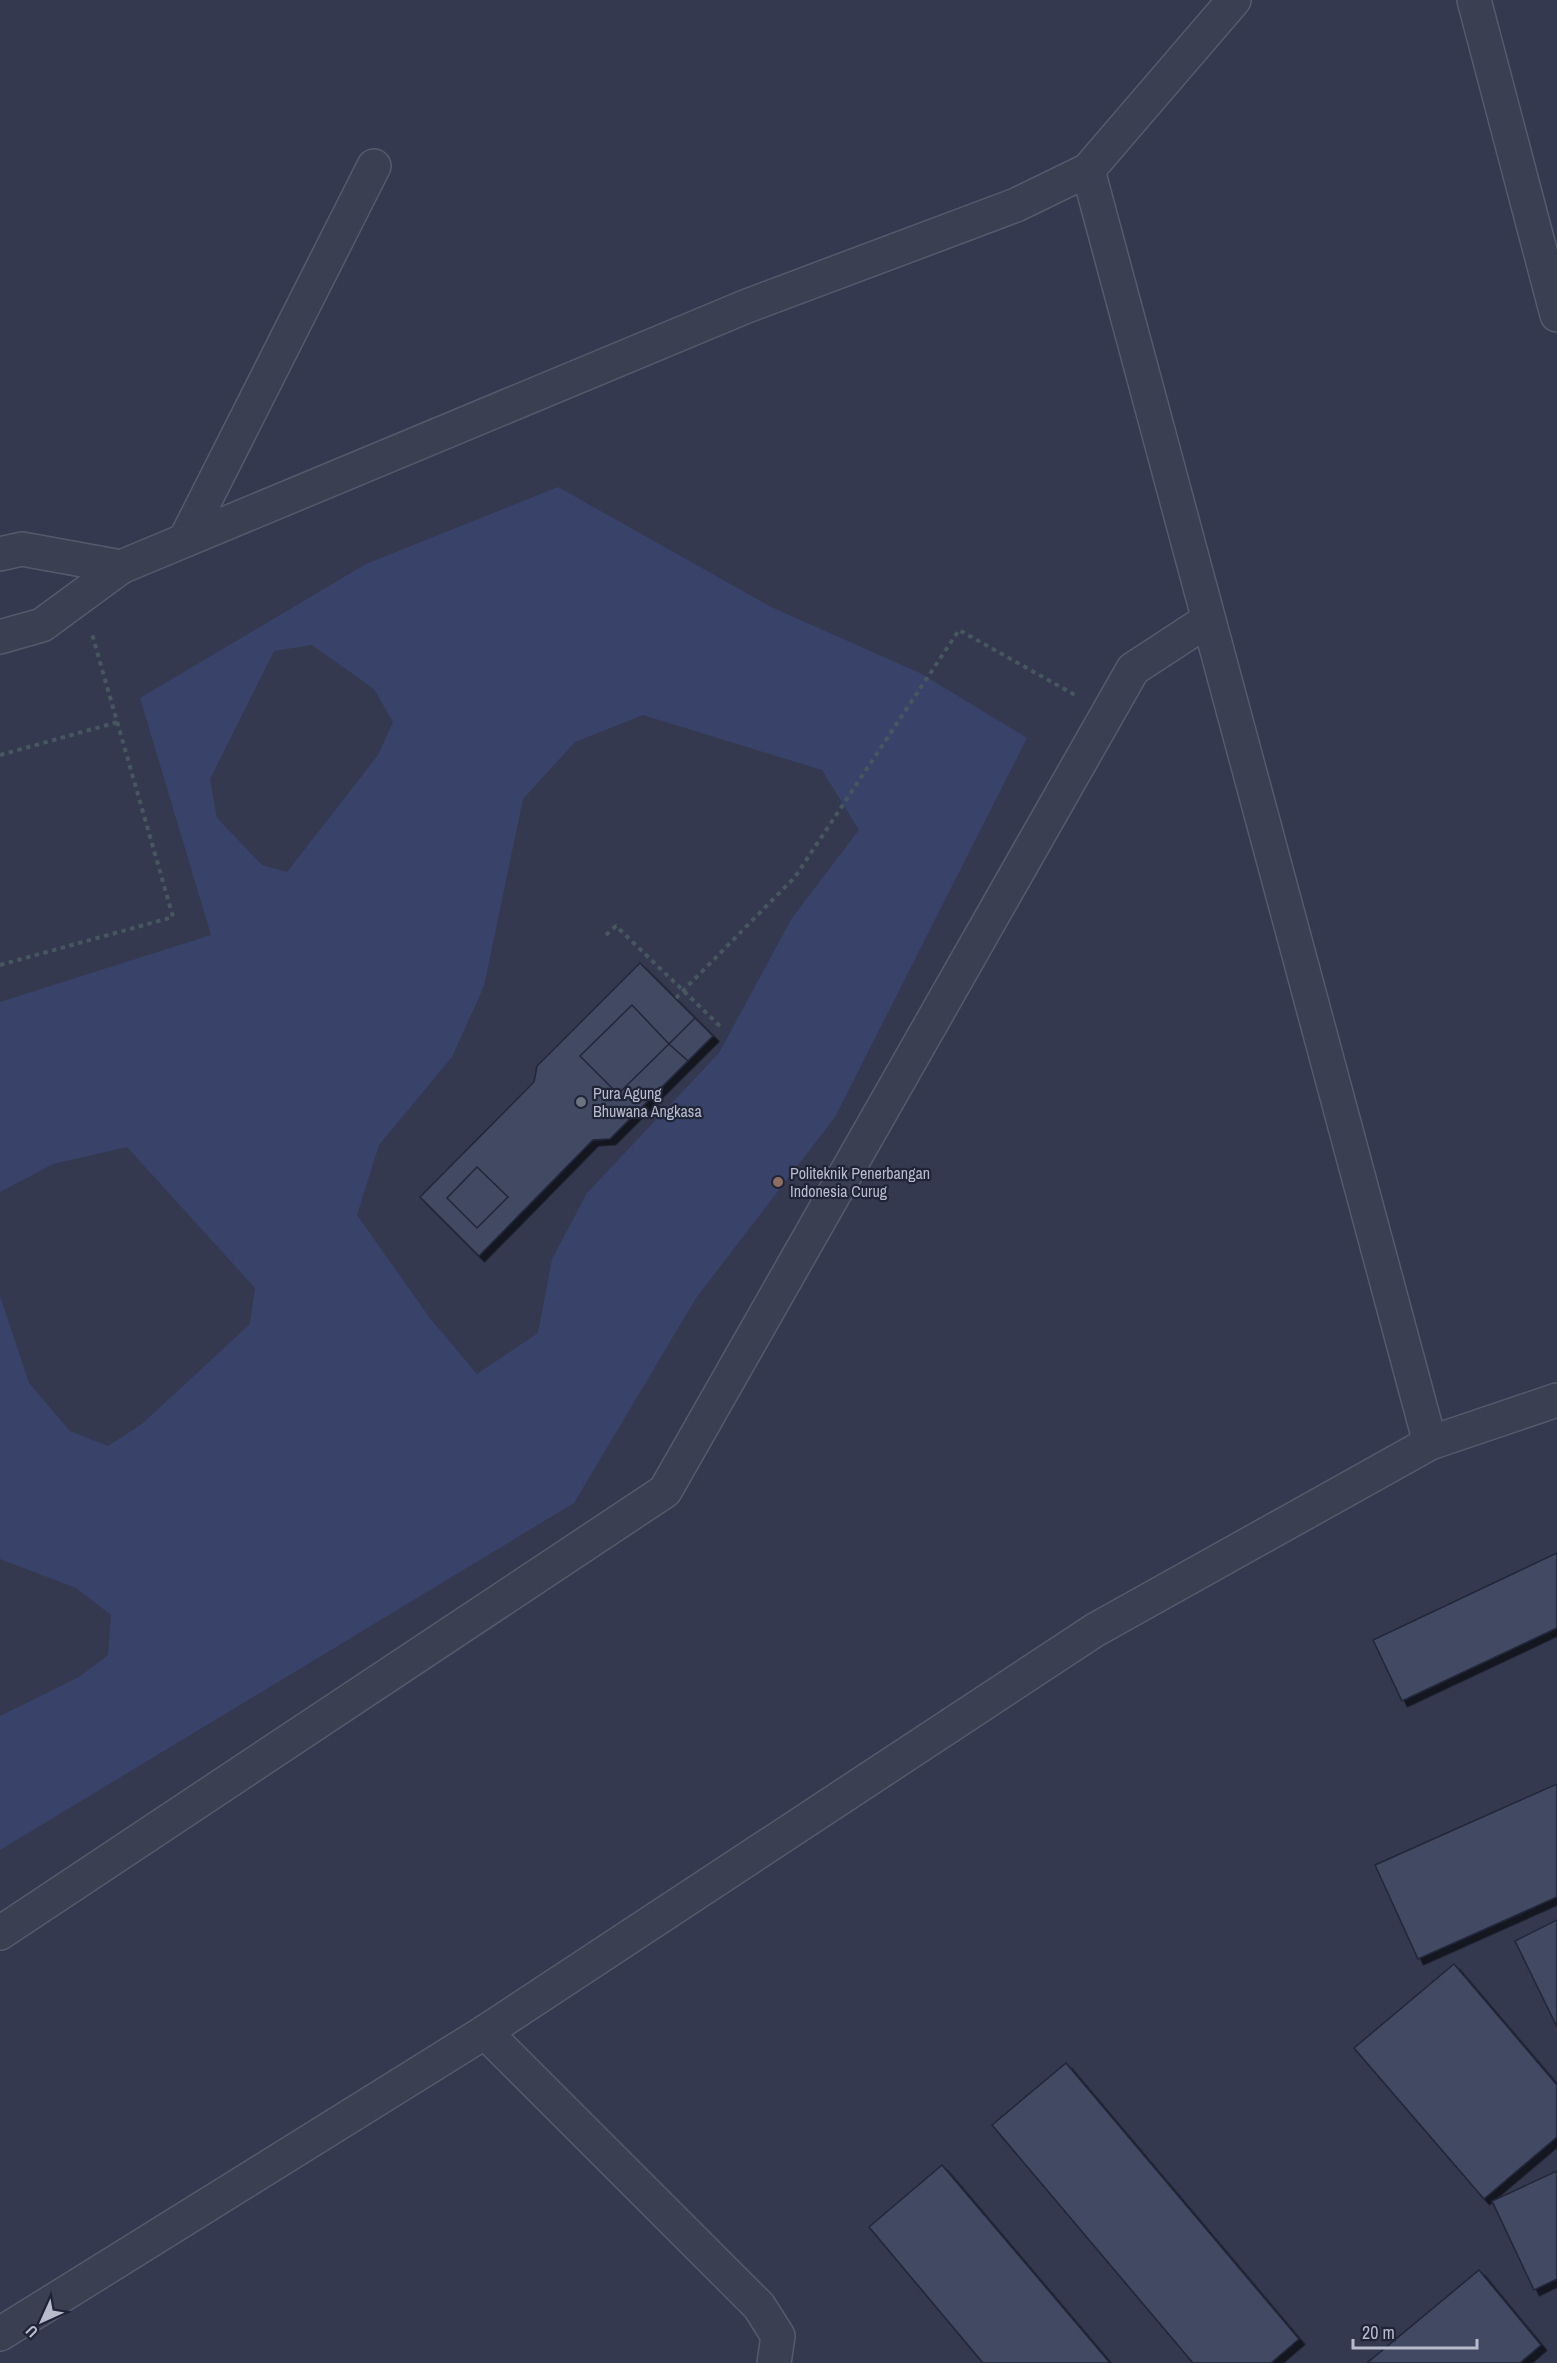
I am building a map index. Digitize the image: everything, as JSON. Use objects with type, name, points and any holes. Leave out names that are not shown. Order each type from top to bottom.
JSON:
[{"type":"lane","points":[[0,637],[42,626],[120,567],[747,306],[1016,205],[1088,170],[1234,0]]},
{"type":"lane","points":[[1473,0],[1557,315]]},
{"type":"lane","points":[[185,540],[374,166]]},
{"type":"lane","points":[[1088,170],[1430,1443]]},
{"type":"lane","points":[[0,554],[22,549],[120,567]]},
{"type":"lane","points":[[0,1933],[665,1491],[1133,669],[1208,620]]},
{"type":"lane","points":[[0,2334],[485,2032],[1095,1630],[1430,1443],[1557,1400]]},
{"type":"lane","points":[[485,2032],[759,2306],[778,2336],[774,2363]]},
{"type":"path","points":[[0,965],[173,917],[81,596]]},
{"type":"path","points":[[676,999],[795,877],[958,630],[1108,713]]},
{"type":"path","points":[[0,755],[118,722]]},
{"type":"path","points":[[606,935],[616,926],[721,1027]]},
{"type":"shaded area","name":"Politeknik Penerbangan Indonesia Curug","points":[[0,0],[1557,0],[1557,2363],[0,2363]]},
{"type":"water","points":[[558,487],[771,607],[920,673],[1027,738],[835,1117],[696,1298],[574,1503],[0,1850],[0,1716],[79,1677],[108,1655],[111,1615],[76,1588],[0,1559],[0,1296],[29,1383],[70,1431],[108,1446],[142,1424],[250,1324],[255,1288],[127,1147],[53,1164],[0,1192],[0,1002],[211,935],[140,698],[366,564]],"holes":[[[312,645],[374,689],[393,722],[378,755],[287,872],[262,865],[217,818],[210,779],[274,651]],[[643,715],[822,770],[859,830],[792,918],[719,1053],[587,1193],[552,1259],[538,1333],[477,1374],[429,1317],[357,1215],[379,1145],[452,1057],[484,986],[523,799],[575,742]]]},
{"type":"building","name":"Pura Agung Bhuwana Angkasa","points":[[640,963],[713,1036],[610,1139],[593,1140],[479,1256],[420,1197],[534,1082],[537,1066]]},
{"type":"building","points":[[632,1005],[669,1044],[618,1094],[580,1056]]},
{"type":"building","points":[[695,1018],[713,1036],[688,1061],[669,1044]]},
{"type":"building","points":[[477,1167],[508,1197],[477,1228],[447,1198]]},
{"type":"building","points":[[1557,1553],[1557,1628],[1402,1701],[1373,1640]]},
{"type":"building","points":[[1557,1784],[1557,1897],[1418,1959],[1375,1865]]},
{"type":"building","points":[[1557,1920],[1557,2027],[1515,1941]]},
{"type":"building","points":[[1454,1964],[1557,2085],[1557,2137],[1484,2199],[1354,2048]]},
{"type":"building","points":[[1066,2063],[1299,2339],[1271,2363],[1193,2363],[992,2125]]},
{"type":"building","points":[[942,2165],[1110,2363],[983,2363],[869,2227]]},
{"type":"building","points":[[1557,2171],[1557,2279],[1534,2290],[1492,2201]]},
{"type":"building","points":[[1479,2270],[1541,2345],[1520,2363],[1367,2363]]},
{"type":"place","name":"Pura Agung Bhuwana Angkasa","points":[[581,1102]]},
{"type":"place","name":"Politeknik Penerbangan Indonesia Curug","points":[[778,1182]]}]
